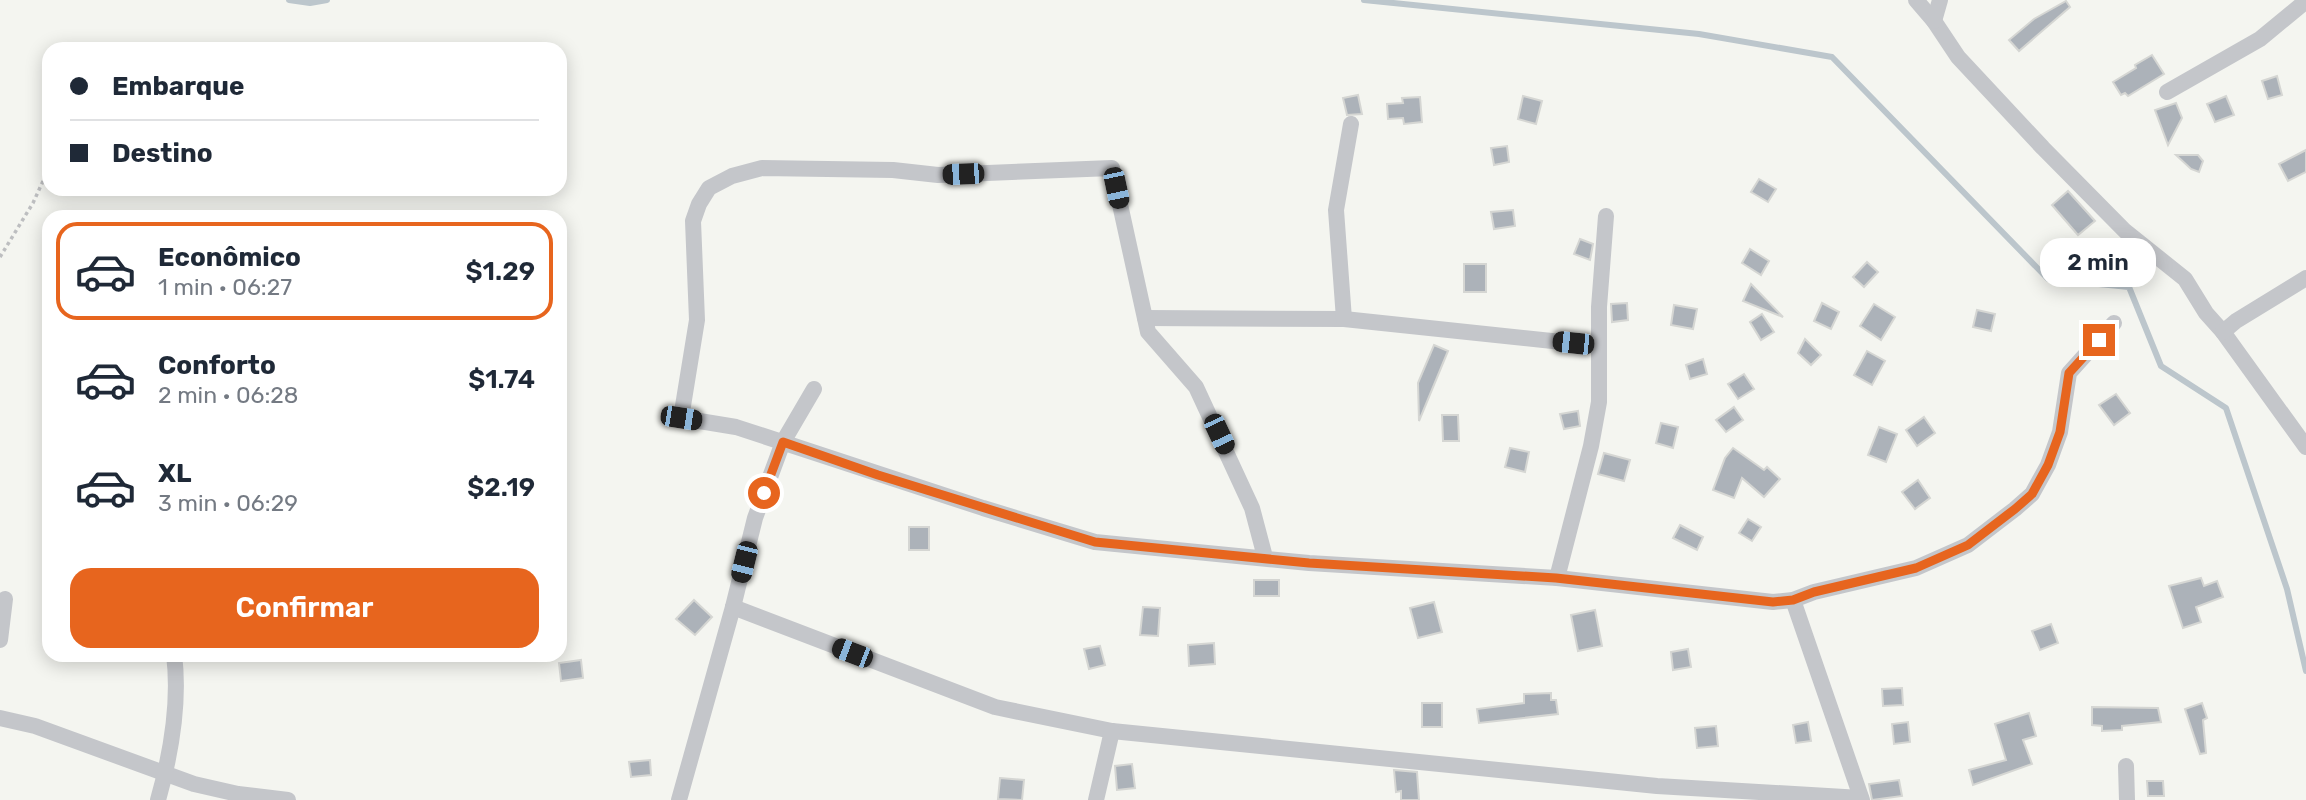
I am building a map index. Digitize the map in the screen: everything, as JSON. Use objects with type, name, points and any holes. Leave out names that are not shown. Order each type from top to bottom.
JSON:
[{"type":"street","points":[[1916,0],[1958,57],[2043,148],[2125,231],[2185,279],[2206,313],[2223,332],[2306,447]]},
{"type":"street","points":[[1934,21],[1940,0]]},
{"type":"street","points":[[2167,92],[2260,39],[2306,1]]},
{"type":"street","points":[[1344,319],[1336,209],[1351,124]]},
{"type":"street","points":[[1265,557],[1252,508],[1196,387],[1148,332],[1112,168],[938,175],[893,170],[762,168],[732,176],[709,188],[693,221],[697,320],[681,418],[736,427],[865,471],[1095,542],[1309,563],[1556,578],[1759,600],[1793,600],[1823,590],[1916,568],[1968,545],[2032,494],[2048,465],[2060,432],[2069,373],[2114,323]]},
{"type":"street","points":[[1556,578],[1599,402],[1599,307],[1606,216]]},
{"type":"street","points":[[2223,332],[2246,314],[2306,278]]},
{"type":"street","points":[[1145,318],[1344,319],[1599,346]]},
{"type":"street","points":[[679,800],[733,607],[754,518],[783,442],[814,389]]},
{"type":"street","points":[[0,639],[5,599]]},
{"type":"street","points":[[733,607],[995,707],[1112,731],[1657,786],[1862,799],[1793,600]]},
{"type":"street","points":[[158,800],[165,774],[178,682],[175,662]]},
{"type":"street","points":[[0,718],[35,726],[194,785],[288,800]]},
{"type":"street","points":[[1096,800],[1112,731]]},
{"type":"street","points":[[2126,766],[2127,800]]},
{"type":"path","points":[[0,257],[42,183]]},
{"type":"building","points":[[2066,1],[2070,7],[2019,51],[2009,40],[2034,19]]},
{"type":"building","points":[[2152,55],[2164,74],[2128,96],[2125,93],[2121,95],[2113,82]]},
{"type":"building","points":[[2277,76],[2282,95],[2268,99],[2262,81]]},
{"type":"building","points":[[1358,95],[1362,114],[1347,115],[1343,98]]},
{"type":"building","points":[[1523,96],[1542,101],[1536,124],[1518,119]]},
{"type":"building","points":[[2226,96],[2234,115],[2215,122],[2207,104]]},
{"type":"building","points":[[1420,97],[1422,122],[1404,124],[1403,118],[1388,119],[1387,104],[1403,103],[1402,98]]},
{"type":"building","points":[[2176,103],[2182,118],[2168,145],[2155,110]]},
{"type":"building","points":[[1507,146],[1509,162],[1494,165],[1491,148]]},
{"type":"building","points":[[2306,150],[2306,172],[2288,181],[2279,164]]},
{"type":"building","points":[[2176,155],[2198,155],[2203,161],[2199,172],[2191,169]]},
{"type":"building","points":[[1759,179],[1776,189],[1768,202],[1751,192]]},
{"type":"building","points":[[2068,191],[2095,221],[2078,235],[2052,205]]},
{"type":"building","points":[[1513,210],[1515,226],[1494,229],[1491,212]]},
{"type":"building","points":[[1580,239],[1593,244],[1590,260],[1574,254]]},
{"type":"building","points":[[1750,249],[1769,261],[1761,275],[1742,263]]},
{"type":"building","points":[[1867,262],[1878,272],[1864,287],[1853,277]]},
{"type":"building","points":[[1464,264],[1486,264],[1486,292],[1464,292]]},
{"type":"building","points":[[1751,284],[1783,317],[1743,301]]},
{"type":"building","points":[[1627,303],[1628,320],[1612,322],[1611,304]]},
{"type":"building","points":[[1822,303],[1839,312],[1831,329],[1814,321]]},
{"type":"building","points":[[1874,304],[1895,317],[1881,340],[1860,326]]},
{"type":"building","points":[[1674,305],[1697,309],[1693,329],[1671,325]]},
{"type":"building","points":[[1977,310],[1995,314],[1991,331],[1973,327]]},
{"type":"building","points":[[1762,314],[1774,332],[1761,340],[1750,322]]},
{"type":"building","points":[[1805,339],[1821,355],[1811,365],[1798,353]]},
{"type":"building","points":[[1434,345],[1448,351],[1419,421],[1418,383]]},
{"type":"building","points":[[1867,351],[1885,361],[1872,385],[1854,375]]},
{"type":"building","points":[[1703,359],[1707,374],[1690,379],[1686,365]]},
{"type":"building","points":[[1744,374],[1754,389],[1738,399],[1728,384]]},
{"type":"building","points":[[2116,394],[2130,413],[2114,425],[2099,405]]},
{"type":"building","points":[[1734,407],[1743,420],[1726,432],[1716,420]]},
{"type":"building","points":[[1578,411],[1580,426],[1564,429],[1560,414]]},
{"type":"building","points":[[1442,415],[1458,415],[1459,441],[1443,441]]},
{"type":"building","points":[[1924,417],[1935,433],[1917,446],[1906,430]]},
{"type":"building","points":[[1661,423],[1678,427],[1673,448],[1656,443]]},
{"type":"building","points":[[1879,427],[1897,434],[1886,462],[1868,455]]},
{"type":"building","points":[[1510,448],[1529,452],[1525,472],[1505,467]]},
{"type":"building","points":[[1733,448],[1764,470],[1767,467],[1780,479],[1764,497],[1742,478],[1734,498],[1713,490],[1725,458]]},
{"type":"building","points":[[1604,453],[1630,460],[1624,481],[1598,474]]},
{"type":"building","points":[[1918,480],[1930,498],[1915,509],[1902,492]]},
{"type":"building","points":[[1748,519],[1761,527],[1752,541],[1739,533]]},
{"type":"building","points":[[1680,525],[1703,537],[1697,550],[1673,538]]},
{"type":"building","points":[[909,527],[929,527],[929,550],[909,550]]},
{"type":"building","points":[[2201,578],[2204,586],[2217,581],[2223,597],[2196,607],[2201,622],[2183,628],[2169,586]]},
{"type":"building","points":[[1254,580],[1279,580],[1279,596],[1254,596]]},
{"type":"building","points":[[694,600],[712,617],[695,635],[676,619]]},
{"type":"building","points":[[1434,602],[1442,632],[1418,638],[1410,608]]},
{"type":"building","points":[[1143,607],[1160,608],[1158,636],[1140,635]]},
{"type":"building","points":[[1595,610],[1602,646],[1578,651],[1571,615]]},
{"type":"building","points":[[2051,624],[2058,643],[2040,650],[2032,631]]},
{"type":"building","points":[[1214,643],[1215,664],[1189,666],[1188,645]]},
{"type":"building","points":[[1100,646],[1105,665],[1089,669],[1084,649]]},
{"type":"building","points":[[1688,649],[1691,667],[1673,670],[1671,652]]},
{"type":"building","points":[[581,660],[583,678],[561,681],[559,663]]},
{"type":"building","points":[[1902,688],[1903,705],[1883,706],[1882,689]]},
{"type":"building","points":[[1551,693],[1551,700],[1556,700],[1558,714],[1479,723],[1477,709],[1524,703],[1524,694]]},
{"type":"building","points":[[1422,703],[1442,703],[1442,727],[1422,727]]},
{"type":"building","points":[[2202,703],[2207,718],[2203,720],[2206,753],[2200,754],[2185,709]]},
{"type":"building","points":[[2092,707],[2158,708],[2161,722],[2102,731],[2102,726],[2092,725]]},
{"type":"building","points":[[2029,713],[2036,736],[2023,740],[2032,764],[1973,785],[1969,770],[2006,760],[1995,724]]},
{"type":"building","points":[[1808,722],[1811,741],[1796,743],[1793,725]]},
{"type":"building","points":[[1908,722],[1910,742],[1894,744],[1892,724]]},
{"type":"building","points":[[1716,726],[1718,746],[1697,748],[1695,728]]},
{"type":"building","points":[[650,760],[651,775],[631,777],[629,762]]},
{"type":"building","points":[[1132,764],[1135,788],[1117,790],[1115,766]]},
{"type":"building","points":[[1394,770],[1417,772],[1419,800],[1401,800],[1401,791],[1396,792]]},
{"type":"building","points":[[1000,778],[1024,780],[1022,800],[998,799]]},
{"type":"building","points":[[1899,780],[1902,796],[1872,800],[1869,784]]},
{"type":"building","points":[[2147,781],[2163,781],[2164,796],[2148,796]]},
{"type":"waterway","points":[[289,0],[310,3],[327,0]]},
{"type":"waterway","points":[[1364,0],[1699,34],[1832,57],[2048,279],[2129,287],[2161,366],[2226,408],[2287,589],[2306,671]]},
{"type":"route","points":[[764,493],[783,442],[878,475],[1095,542],[1309,563],[1556,578],[1773,602],[1793,600],[1814,592],[1916,568],[1968,545],[2015,509],[2032,494],[2048,465],[2060,432],[2069,373],[2099,340]]}]
